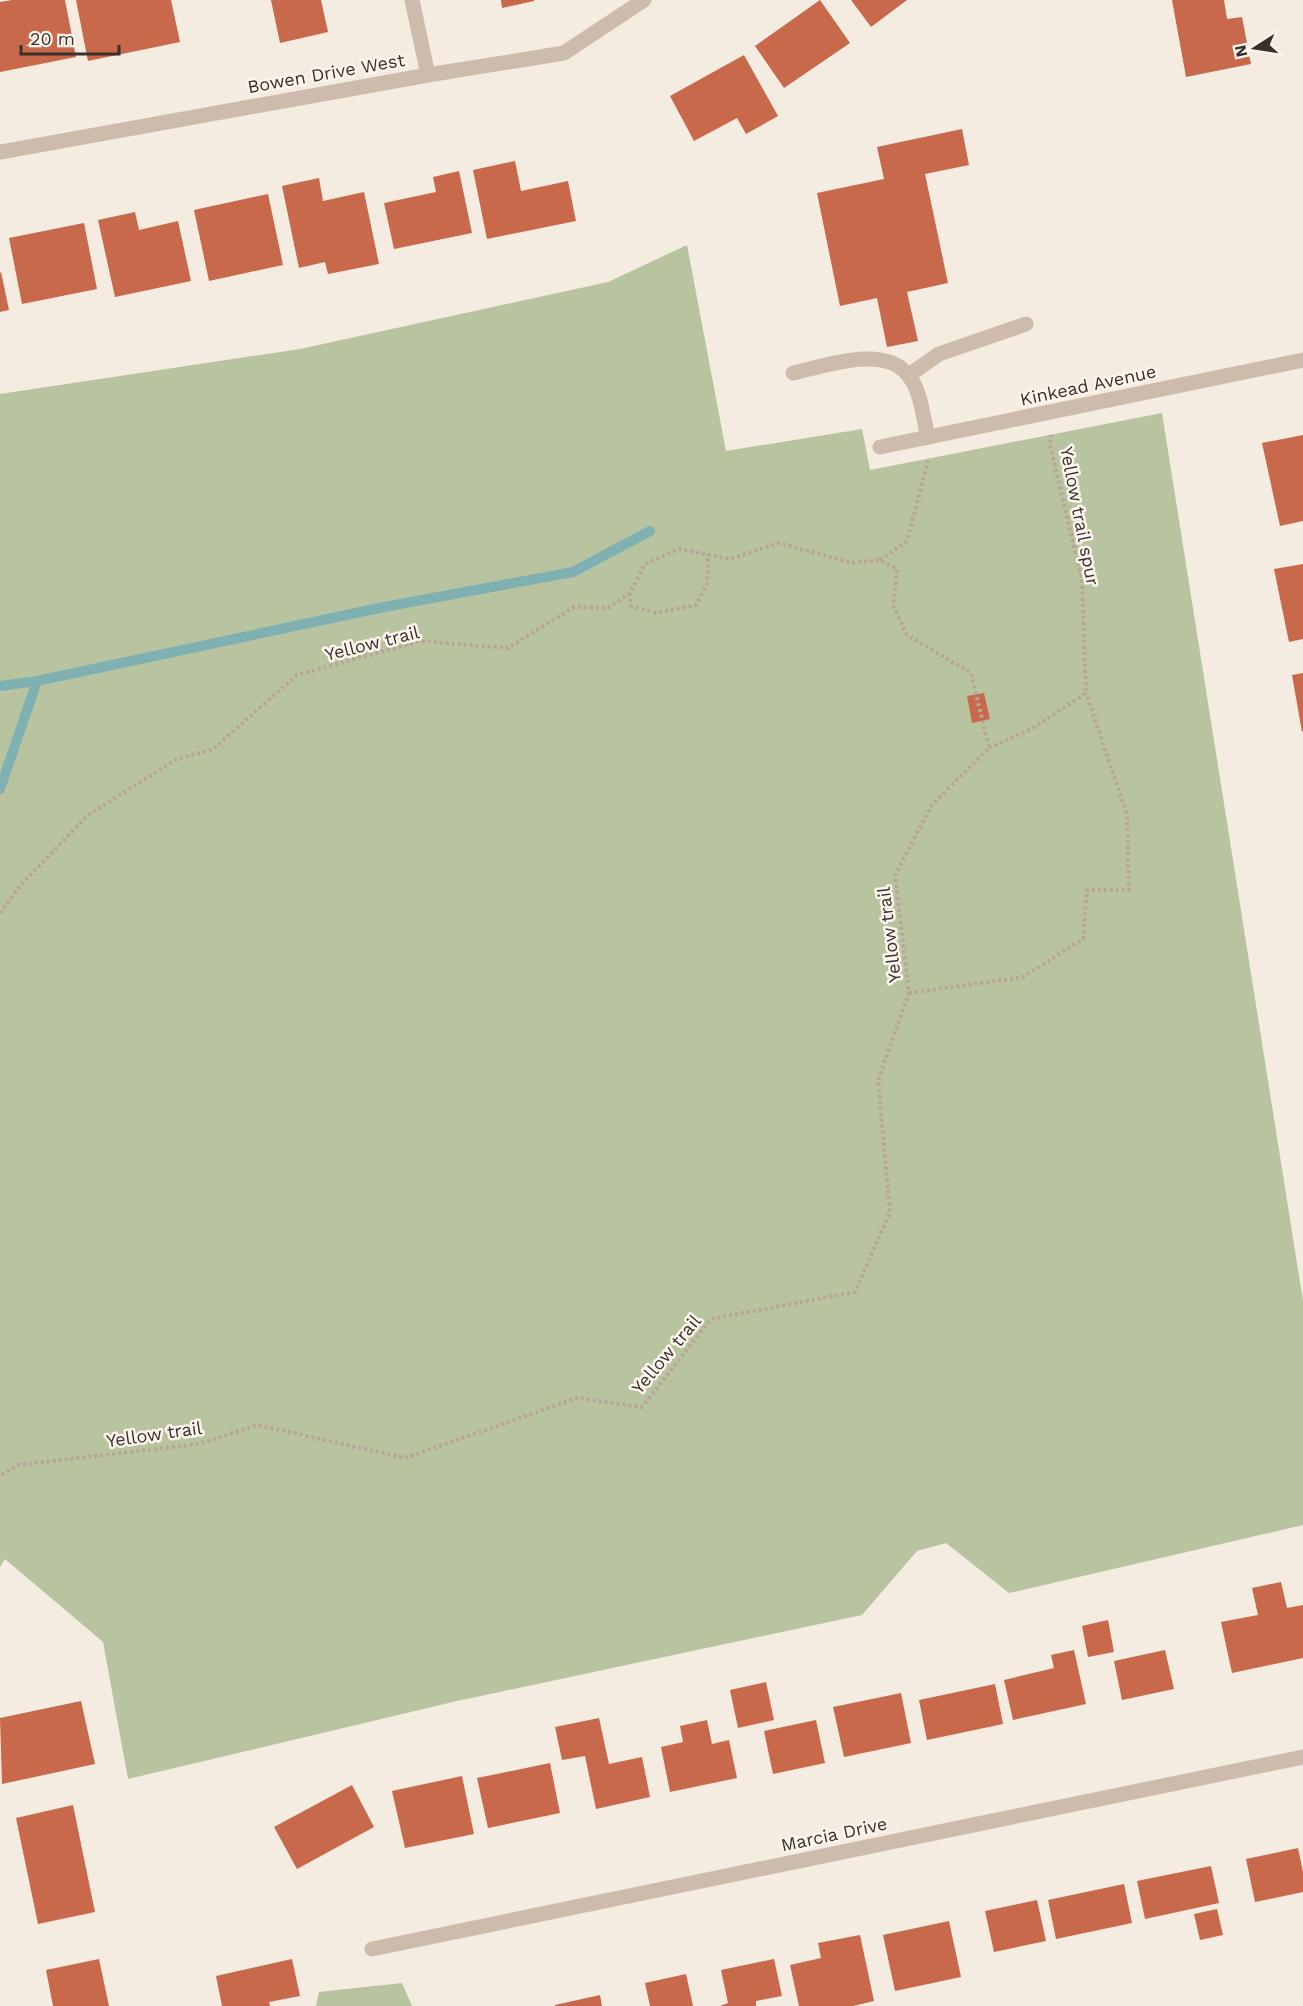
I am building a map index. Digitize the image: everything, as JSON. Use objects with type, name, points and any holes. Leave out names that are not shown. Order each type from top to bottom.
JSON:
[{"type":"street","points":[[412,0],[428,75]]},
{"type":"street","name":"Bowen Drive West","points":[[0,152],[428,75],[564,53],[644,0]]},
{"type":"street","points":[[909,375],[939,354],[1026,324]]},
{"type":"street","points":[[793,373],[857,359],[892,360],[909,375],[918,396],[928,437]]},
{"type":"street","name":"Kinkead Avenue","points":[[880,447],[1303,360]]},
{"type":"street","name":"Marcia Drive","points":[[372,1949],[1303,1757]]},
{"type":"path","name":"Yellow trail spur","points":[[909,993],[1023,976],[1083,939],[1088,890],[1129,890],[1127,815],[1086,693],[1082,580],[1050,445],[1053,412]]},
{"type":"path","points":[[928,437],[928,466],[907,541],[880,560],[897,569],[893,605],[907,635],[970,673],[988,748],[1033,728],[1086,693]]},
{"type":"path","name":"Yellow trail","points":[[0,913],[19,887],[88,815],[177,759],[212,750],[297,675],[420,641],[508,648],[574,607],[608,608],[630,592],[645,564],[679,549],[730,560],[779,543],[852,563],[880,560]]},
{"type":"path","points":[[630,592],[631,606],[657,613],[696,605],[707,584],[708,554]]},
{"type":"path","name":"Yellow trail","points":[[0,1476],[18,1465],[198,1444],[258,1425],[405,1458],[577,1398],[642,1407],[711,1319],[855,1292],[890,1212],[878,1080],[909,993],[895,875],[932,805],[988,748]]},
{"type":"green space","points":[[687,245],[726,451],[862,429],[870,470],[1162,413],[1303,1301],[1303,1525],[1009,1593],[946,1543],[917,1551],[862,1615],[457,1701],[128,1779],[103,1642],[5,1559],[0,1567],[0,394],[300,349],[608,282]]},
{"type":"green space","points":[[402,1983],[412,2006],[316,2006],[319,1992]]},
{"type":"building","points":[[65,0],[76,57],[0,72],[0,2]]},
{"type":"building","points":[[76,0],[171,0],[180,42],[88,61]]},
{"type":"building","points":[[271,0],[321,0],[328,32],[280,43]]},
{"type":"building","points":[[501,0],[534,0],[534,1],[502,8]]},
{"type":"building","points":[[820,0],[850,43],[784,88],[755,46]]},
{"type":"building","points":[[851,0],[907,0],[871,27]]},
{"type":"building","points":[[1172,0],[1224,0],[1227,19],[1242,17],[1251,64],[1186,77]]},
{"type":"building","points":[[744,55],[778,116],[746,134],[737,118],[694,141],[670,96]]},
{"type":"building","points":[[962,129],[969,165],[925,174],[948,283],[907,292],[918,341],[887,347],[877,298],[840,306],[817,193],[884,179],[877,147]]},
{"type":"building","points":[[515,161],[521,191],[568,181],[576,221],[487,239],[473,170]]},
{"type":"building","points":[[459,171],[472,233],[394,249],[384,203],[436,192],[433,177]]},
{"type":"building","points":[[319,178],[323,201],[364,192],[379,264],[328,274],[325,262],[299,268],[282,186]]},
{"type":"building","points":[[268,194],[283,265],[209,281],[194,210]]},
{"type":"building","points":[[135,212],[139,230],[178,221],[191,281],[115,297],[98,220]]},
{"type":"building","points":[[84,223],[97,289],[22,304],[9,238]]},
{"type":"building","points":[[0,273],[9,310],[0,312]]},
{"type":"building","points":[[1303,435],[1303,521],[1280,526],[1262,443]]},
{"type":"building","points":[[1303,564],[1303,639],[1289,642],[1274,569]]},
{"type":"building","points":[[1303,673],[1303,731],[1302,732],[1292,675]]},
{"type":"building","points":[[984,693],[990,719],[972,723],[967,696]]},
{"type":"building","points":[[1281,1582],[1287,1608],[1303,1605],[1303,1658],[1232,1673],[1221,1622],[1258,1615],[1252,1588]]},
{"type":"building","points":[[1108,1620],[1114,1652],[1088,1657],[1082,1626]]},
{"type":"building","points":[[1074,1650],[1086,1704],[1013,1720],[1004,1680],[1054,1668],[1051,1655]]},
{"type":"building","points":[[1165,1650],[1174,1689],[1122,1700],[1114,1661]]},
{"type":"building","points":[[766,1682],[774,1720],[738,1728],[730,1690]]},
{"type":"building","points":[[995,1684],[1003,1724],[927,1740],[919,1700]]},
{"type":"building","points":[[901,1693],[911,1743],[844,1757],[833,1707]]},
{"type":"building","points":[[81,1701],[95,1764],[2,1784],[0,1718]]},
{"type":"building","points":[[599,1718],[609,1764],[642,1757],[650,1797],[596,1809],[585,1756],[562,1760],[555,1727]]},
{"type":"building","points":[[707,1720],[712,1744],[729,1740],[737,1778],[670,1792],[661,1747],[683,1742],[680,1726]]},
{"type":"building","points":[[816,1720],[825,1763],[773,1774],[764,1731]]},
{"type":"building","points":[[550,1763],[560,1813],[488,1828],[477,1778]]},
{"type":"building","points":[[462,1776],[474,1834],[405,1848],[392,1791]]},
{"type":"building","points":[[352,1785],[374,1827],[297,1869],[274,1827]]},
{"type":"building","points":[[73,1805],[95,1912],[38,1924],[16,1818]]},
{"type":"building","points":[[1298,1848],[1303,1872],[1303,1892],[1255,1902],[1246,1859]]},
{"type":"building","points":[[1211,1866],[1219,1903],[1145,1919],[1137,1881]]},
{"type":"building","points":[[1124,1884],[1132,1923],[1056,1939],[1048,1900]]},
{"type":"building","points":[[1037,1900],[1046,1941],[994,1952],[985,1911]]},
{"type":"building","points":[[1217,1909],[1223,1935],[1200,1940],[1194,1914]]},
{"type":"building","points":[[949,1921],[961,1977],[895,1991],[883,1935]]},
{"type":"building","points":[[860,1935],[874,2001],[853,2006],[799,2006],[790,1965],[821,1958],[818,1943]]},
{"type":"building","points":[[99,1959],[109,2006],[53,2006],[46,1970]]},
{"type":"building","points":[[292,1959],[300,1996],[269,2002],[270,2006],[222,2006],[216,1976]]},
{"type":"building","points":[[774,1959],[782,1996],[756,2001],[756,2006],[720,2006],[728,2003],[721,1970]]},
{"type":"building","points":[[686,1974],[693,2006],[650,2006],[645,1983]]},
{"type":"building","points":[[600,1995],[602,2006],[555,2006],[555,2005]]},
{"type":"waterway","points":[[0,686],[37,681],[384,607],[573,572],[650,531]]},
{"type":"waterway","points":[[0,789],[37,681]]}]
